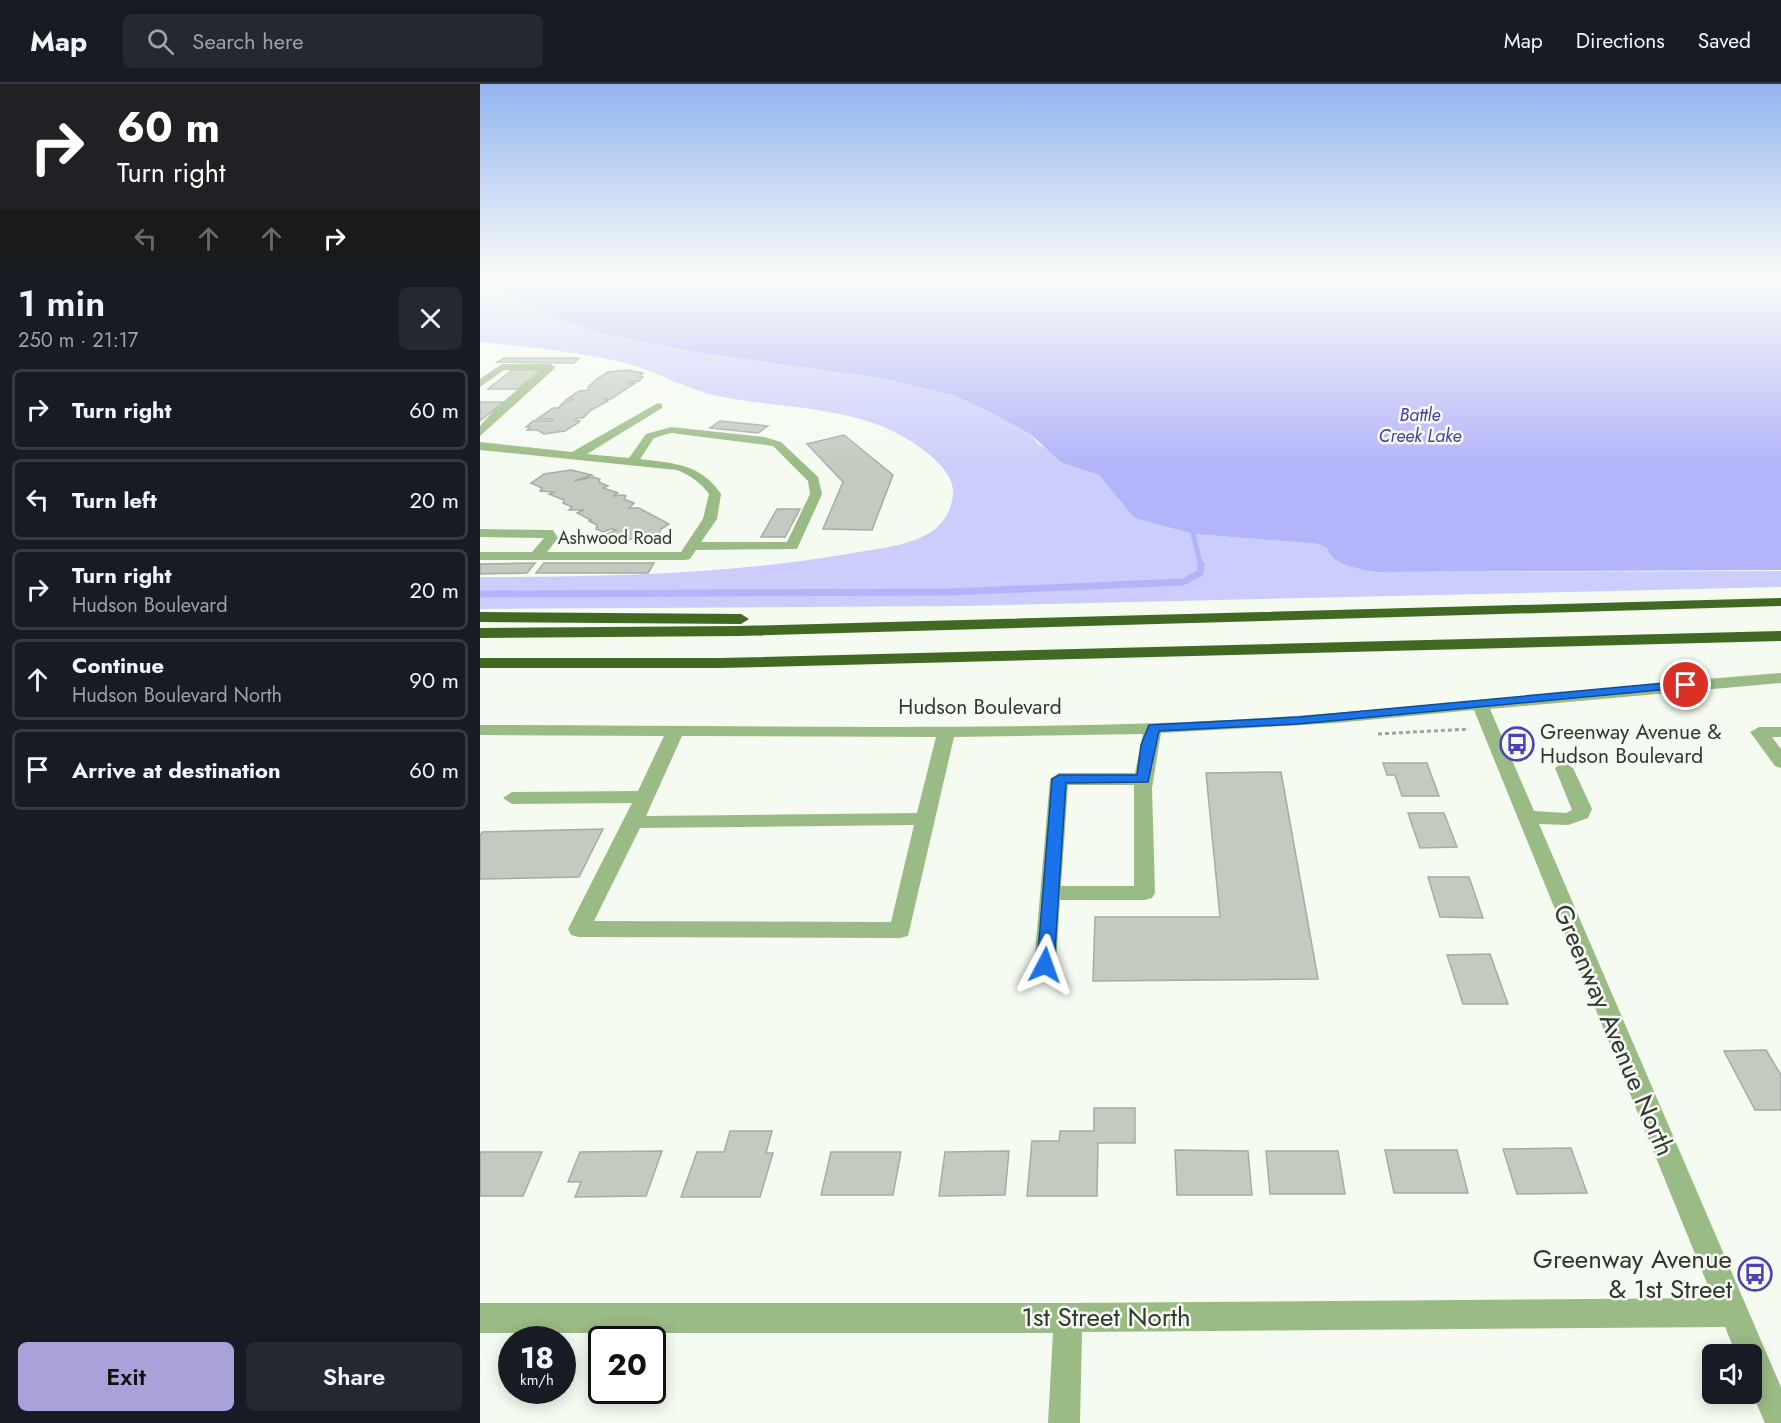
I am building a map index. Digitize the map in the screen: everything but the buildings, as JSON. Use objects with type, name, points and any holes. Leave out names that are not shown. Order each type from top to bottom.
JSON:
[{"type":"highway","points":[[480,633],[740,631],[1781,602]]},
{"type":"highway","points":[[480,617],[1025,623]]},
{"type":"highway","points":[[480,663],[744,662],[1781,636]]},
{"type":"street","points":[[480,384],[502,367],[550,367],[499,411],[480,433]]},
{"type":"street","points":[[576,455],[658,406]]},
{"type":"street","points":[[633,461],[650,436],[671,430],[764,440],[777,444],[814,480],[816,494],[792,546],[692,546]]},
{"type":"street","name":"Ashwood Road","points":[[480,447],[680,467],[695,472],[705,480],[715,494],[715,505],[710,519],[685,556],[480,556]]},
{"type":"street","points":[[480,533],[548,533],[551,538],[536,556]]},
{"type":"street","name":"Hudson Boulevard","points":[[480,730],[1154,728],[1299,720],[1781,678]]},
{"type":"street","name":"Greenway Avenue North","points":[[1480,705],[1746,1344]]},
{"type":"street","points":[[1050,893],[1145,893],[1143,779],[1147,745],[1154,728]]},
{"type":"street","points":[[676,730],[579,929],[900,930],[924,819],[948,730]]},
{"type":"street","points":[[1781,732],[1759,732],[1781,762]]},
{"type":"street","points":[[1525,817],[1568,819],[1581,814],[1582,809],[1564,768]]},
{"type":"street","points":[[1045,965],[1059,779],[1143,779]]},
{"type":"street","points":[[512,798],[645,796]]},
{"type":"street","points":[[633,822],[924,819]]},
{"type":"street","name":"1st Street North","points":[[480,1318],[1068,1318],[1732,1312]]},
{"type":"street","points":[[1064,1423],[1068,1318]]},
{"type":"street","name":"Greenway Avenue North","points":[[1762,1381],[1781,1423]]},
{"type":"shaded area","points":[[637,340],[695,352],[880,378],[953,395],[990,412],[1030,434],[1038,444],[1077,466],[1099,475],[1134,518],[1193,534],[1319,544],[1327,548],[1338,561],[1377,572],[1781,571],[1781,587],[963,606],[480,609],[480,577],[710,571],[802,561],[901,544],[922,537],[940,525],[949,511],[953,488],[943,468],[931,456],[907,439],[881,426],[855,417],[713,395],[642,368],[594,357],[480,342]]},
{"type":"water","name":"Battle Creek Lake","points":[[637,340],[1781,340],[1781,570],[1377,572],[1356,568],[1341,563],[1330,554],[1327,548],[1319,544],[1193,534],[1134,518],[1099,475],[1061,462],[1030,434],[953,395],[880,378],[695,352]]},
{"type":"waterway","points":[[1193,534],[1201,566]]},
{"type":"waterway","points":[[480,594],[951,592],[1183,582],[1200,573],[1201,566]]},
{"type":"place","name":"Greenway Avenue & Hudson Boulevard","points":[[1517,744]]},
{"type":"place","name":"Greenway Avenue & 1st Street","points":[[1755,1274]]},
{"type":"route","points":[[1045,965],[1059,779],[1143,779],[1147,745],[1154,728],[1299,720],[1686,685]]}]
